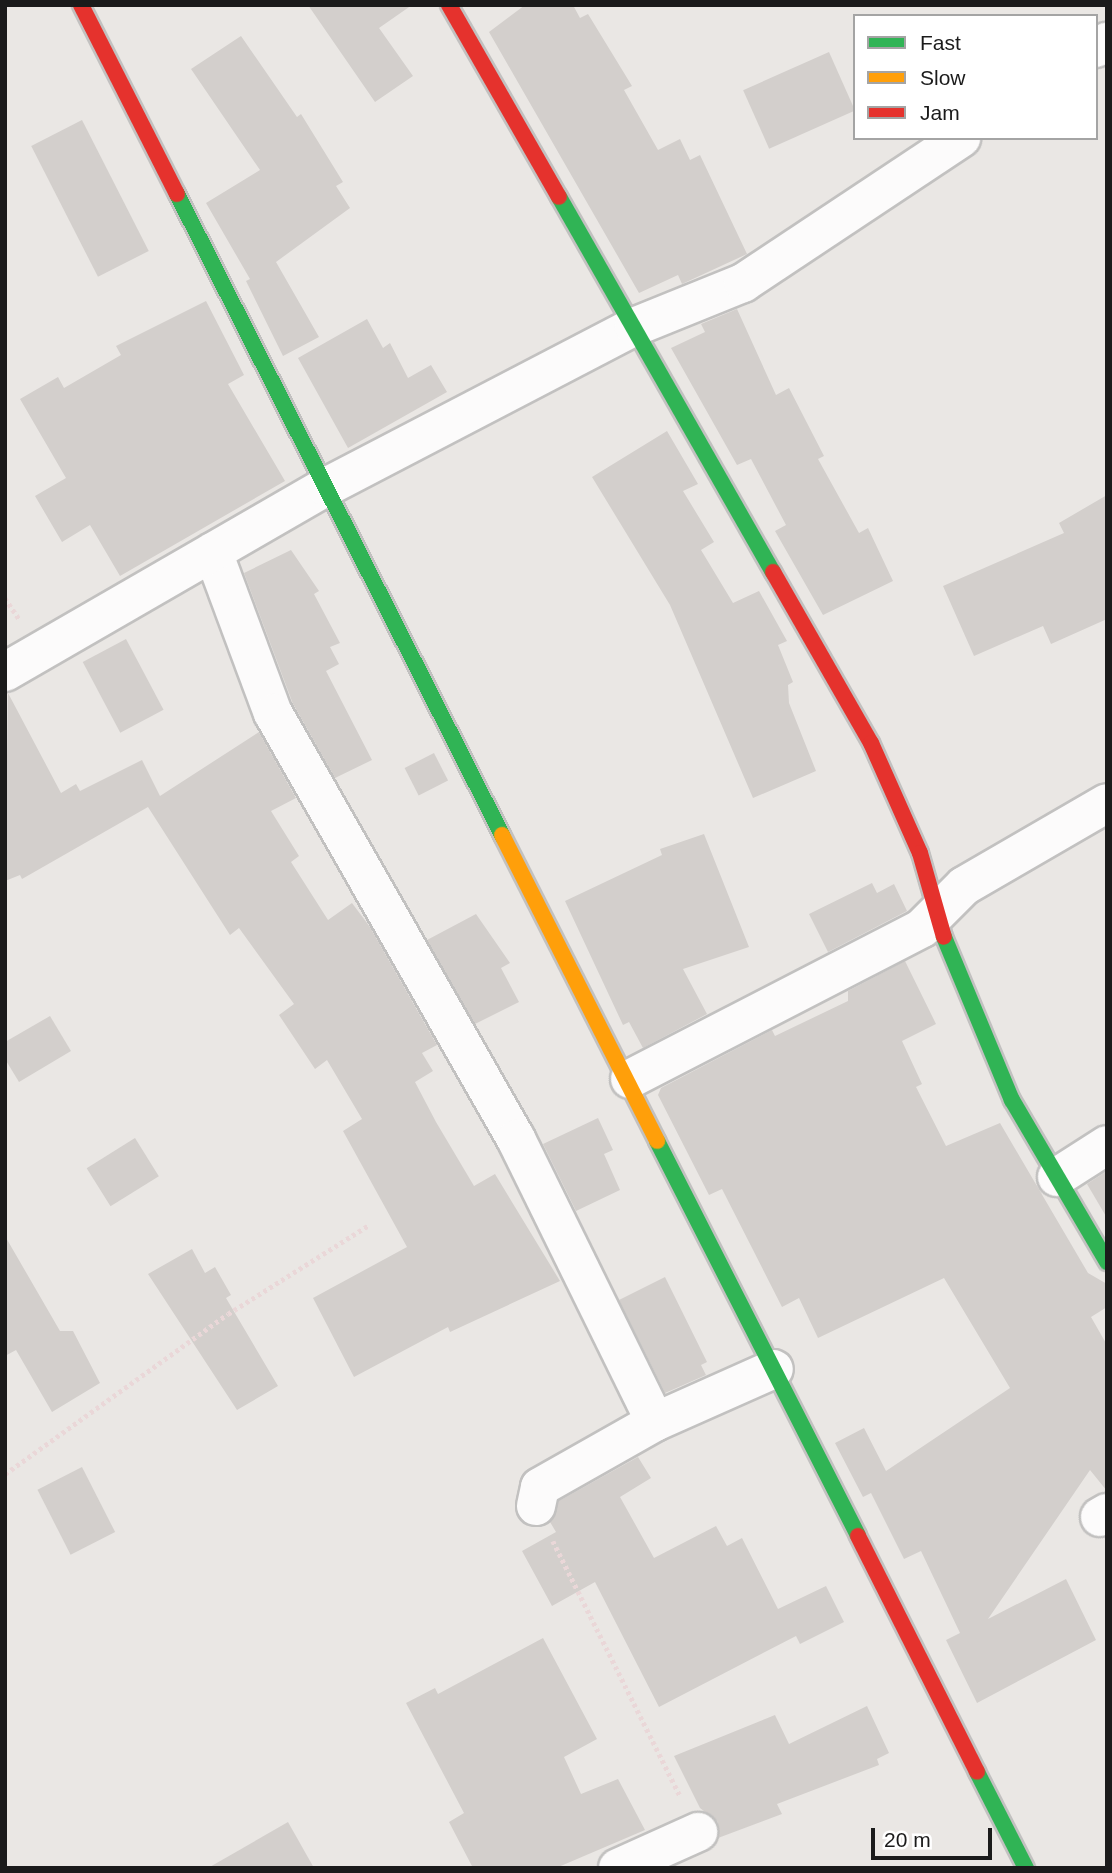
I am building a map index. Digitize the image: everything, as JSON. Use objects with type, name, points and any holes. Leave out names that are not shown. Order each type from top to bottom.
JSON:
[{"type":"street","points":[[81,5],[630,1079],[1026,1868]]},
{"type":"street","points":[[449,5],[871,743],[919,853],[935,916],[1012,1100],[1107,1262]]},
{"type":"street","points":[[5,672],[326,487],[634,327],[744,283],[958,140]]},
{"type":"street","points":[[213,552],[273,713],[516,1139],[654,1422]]},
{"type":"street","points":[[630,1079],[935,916],[964,886],[1107,803]]},
{"type":"street","points":[[1056,1177],[1107,1145]]},
{"type":"street","points":[[536,1506],[540,1487],[654,1422],[774,1368]]},
{"type":"street","points":[[618,1868],[698,1832]]},
{"type":"path","points":[[5,1474],[228,1314],[368,1226]]},
{"type":"path","points":[[536,1506],[698,1832]]},
{"type":"building","points":[[308,5],[412,5],[379,28],[413,76],[375,102]]},
{"type":"building","points":[[525,5],[573,5],[580,18],[588,14],[632,86],[624,90],[658,150],[680,139],[690,160],[700,155],[747,254],[682,284],[678,275],[639,293],[489,32]]},
{"type":"building","points":[[241,36],[297,117],[301,114],[343,182],[336,186],[350,208],[276,262],[319,337],[283,356],[246,281],[250,279],[206,203],[260,170],[191,69]]},
{"type":"building","points":[[829,52],[853,111],[769,149],[743,90]]},
{"type":"building","points":[[82,120],[149,251],[98,277],[31,146]]},
{"type":"building","points":[[206,301],[244,375],[228,384],[285,481],[120,576],[90,525],[62,542],[35,496],[66,478],[20,399],[58,377],[64,388],[121,355],[116,346]]},
{"type":"building","points":[[737,309],[776,395],[789,388],[824,456],[818,459],[859,533],[868,528],[893,581],[823,615],[775,531],[786,525],[751,459],[737,465],[671,348],[705,332],[701,324]]},
{"type":"building","points":[[367,319],[383,348],[390,343],[408,378],[431,365],[447,392],[348,448],[298,358]]},
{"type":"building","points":[[667,431],[698,484],[683,491],[714,542],[701,550],[733,603],[759,591],[787,641],[778,645],[793,682],[788,685],[789,703],[816,771],[753,798],[670,605],[592,477]]},
{"type":"building","points":[[1107,495],[1107,619],[1051,644],[1043,626],[974,656],[943,586],[1064,533],[1059,523]]},
{"type":"building","points":[[291,550],[319,591],[314,594],[340,643],[330,647],[339,664],[326,671],[372,760],[335,778],[293,704],[244,573]]},
{"type":"building","points":[[126,639],[164,710],[120,733],[83,662]]},
{"type":"building","points":[[8,693],[61,793],[76,784],[80,791],[142,760],[160,796],[259,732],[296,798],[271,811],[299,856],[291,862],[328,920],[352,903],[370,927],[437,1045],[422,1053],[433,1071],[415,1082],[436,1122],[474,1186],[495,1174],[560,1281],[450,1332],[448,1327],[354,1377],[313,1298],[407,1247],[343,1131],[362,1119],[327,1060],[315,1069],[279,1015],[294,1004],[239,928],[230,935],[148,807],[22,879],[20,875],[5,881]]},
{"type":"building","points":[[434,753],[448,781],[419,796],[405,768]]},
{"type":"building","points":[[704,834],[749,947],[683,969],[707,1014],[643,1048],[629,1022],[623,1025],[565,901],[662,855],[660,849]]},
{"type":"building","points":[[872,883],[877,893],[894,884],[907,911],[828,952],[809,914]]},
{"type":"building","points":[[476,914],[510,963],[501,968],[519,1002],[475,1024],[427,940]]},
{"type":"building","points":[[905,961],[936,1024],[902,1041],[922,1084],[916,1087],[946,1146],[1000,1123],[1088,1273],[1107,1284],[1107,1307],[1091,1317],[1107,1345],[1107,1491],[1090,1470],[988,1619],[1066,1579],[1096,1640],[977,1703],[946,1640],[960,1633],[921,1551],[904,1559],[871,1493],[863,1497],[835,1443],[864,1428],[886,1471],[1010,1388],[944,1278],[818,1338],[799,1298],[782,1307],[722,1189],[709,1195],[658,1095],[661,1088],[772,1030],[775,1036],[848,1001],[848,991]]},
{"type":"building","points":[[50,1016],[71,1051],[19,1082],[5,1059],[5,1042]]},
{"type":"building","points":[[598,1118],[613,1150],[604,1154],[620,1190],[576,1211],[543,1144]]},
{"type":"building","points":[[135,1138],[159,1176],[111,1206],[87,1168]]},
{"type":"building","points":[[1107,1171],[1107,1218],[1087,1184]]},
{"type":"building","points":[[5,1236],[60,1331],[73,1331],[100,1383],[52,1412],[16,1350],[5,1356]]},
{"type":"building","points":[[192,1249],[205,1273],[215,1267],[231,1295],[226,1298],[278,1386],[237,1410],[148,1274]]},
{"type":"building","points":[[665,1277],[707,1362],[701,1365],[706,1375],[665,1393],[619,1300]]},
{"type":"building","points":[[638,1457],[651,1478],[620,1497],[654,1558],[716,1526],[727,1546],[742,1538],[778,1609],[826,1586],[844,1622],[800,1644],[796,1636],[659,1707],[595,1582],[552,1606],[522,1551],[556,1532],[550,1522],[559,1501]]},
{"type":"building","points":[[82,1467],[115,1532],[71,1555],[37,1490]]},
{"type":"building","points":[[543,1638],[597,1739],[564,1757],[581,1794],[618,1779],[645,1830],[556,1868],[473,1868],[449,1822],[464,1813],[406,1703],[435,1688],[438,1694]]},
{"type":"building","points":[[867,1706],[889,1753],[877,1759],[879,1765],[777,1804],[782,1814],[718,1838],[718,1822],[700,1808],[674,1756],[775,1715],[789,1744]]},
{"type":"building","points":[[288,1822],[314,1868],[208,1868]]},
{"type":"traffic: fast","points":[[177,194],[502,835]]},
{"type":"traffic: fast","points":[[559,197],[773,572]]},
{"type":"traffic: fast","points":[[944,937],[1012,1100],[1107,1262]]},
{"type":"traffic: fast","points":[[657,1141],[858,1536]]},
{"type":"traffic: fast","points":[[977,1772],[1026,1868]]},
{"type":"traffic: slow","points":[[502,835],[657,1141]]},
{"type":"traffic: jam","points":[[81,5],[177,194]]},
{"type":"traffic: jam","points":[[449,5],[559,197]]},
{"type":"traffic: jam","points":[[773,572],[871,743],[920,853],[944,937]]},
{"type":"traffic: jam","points":[[858,1536],[977,1772]]}]
